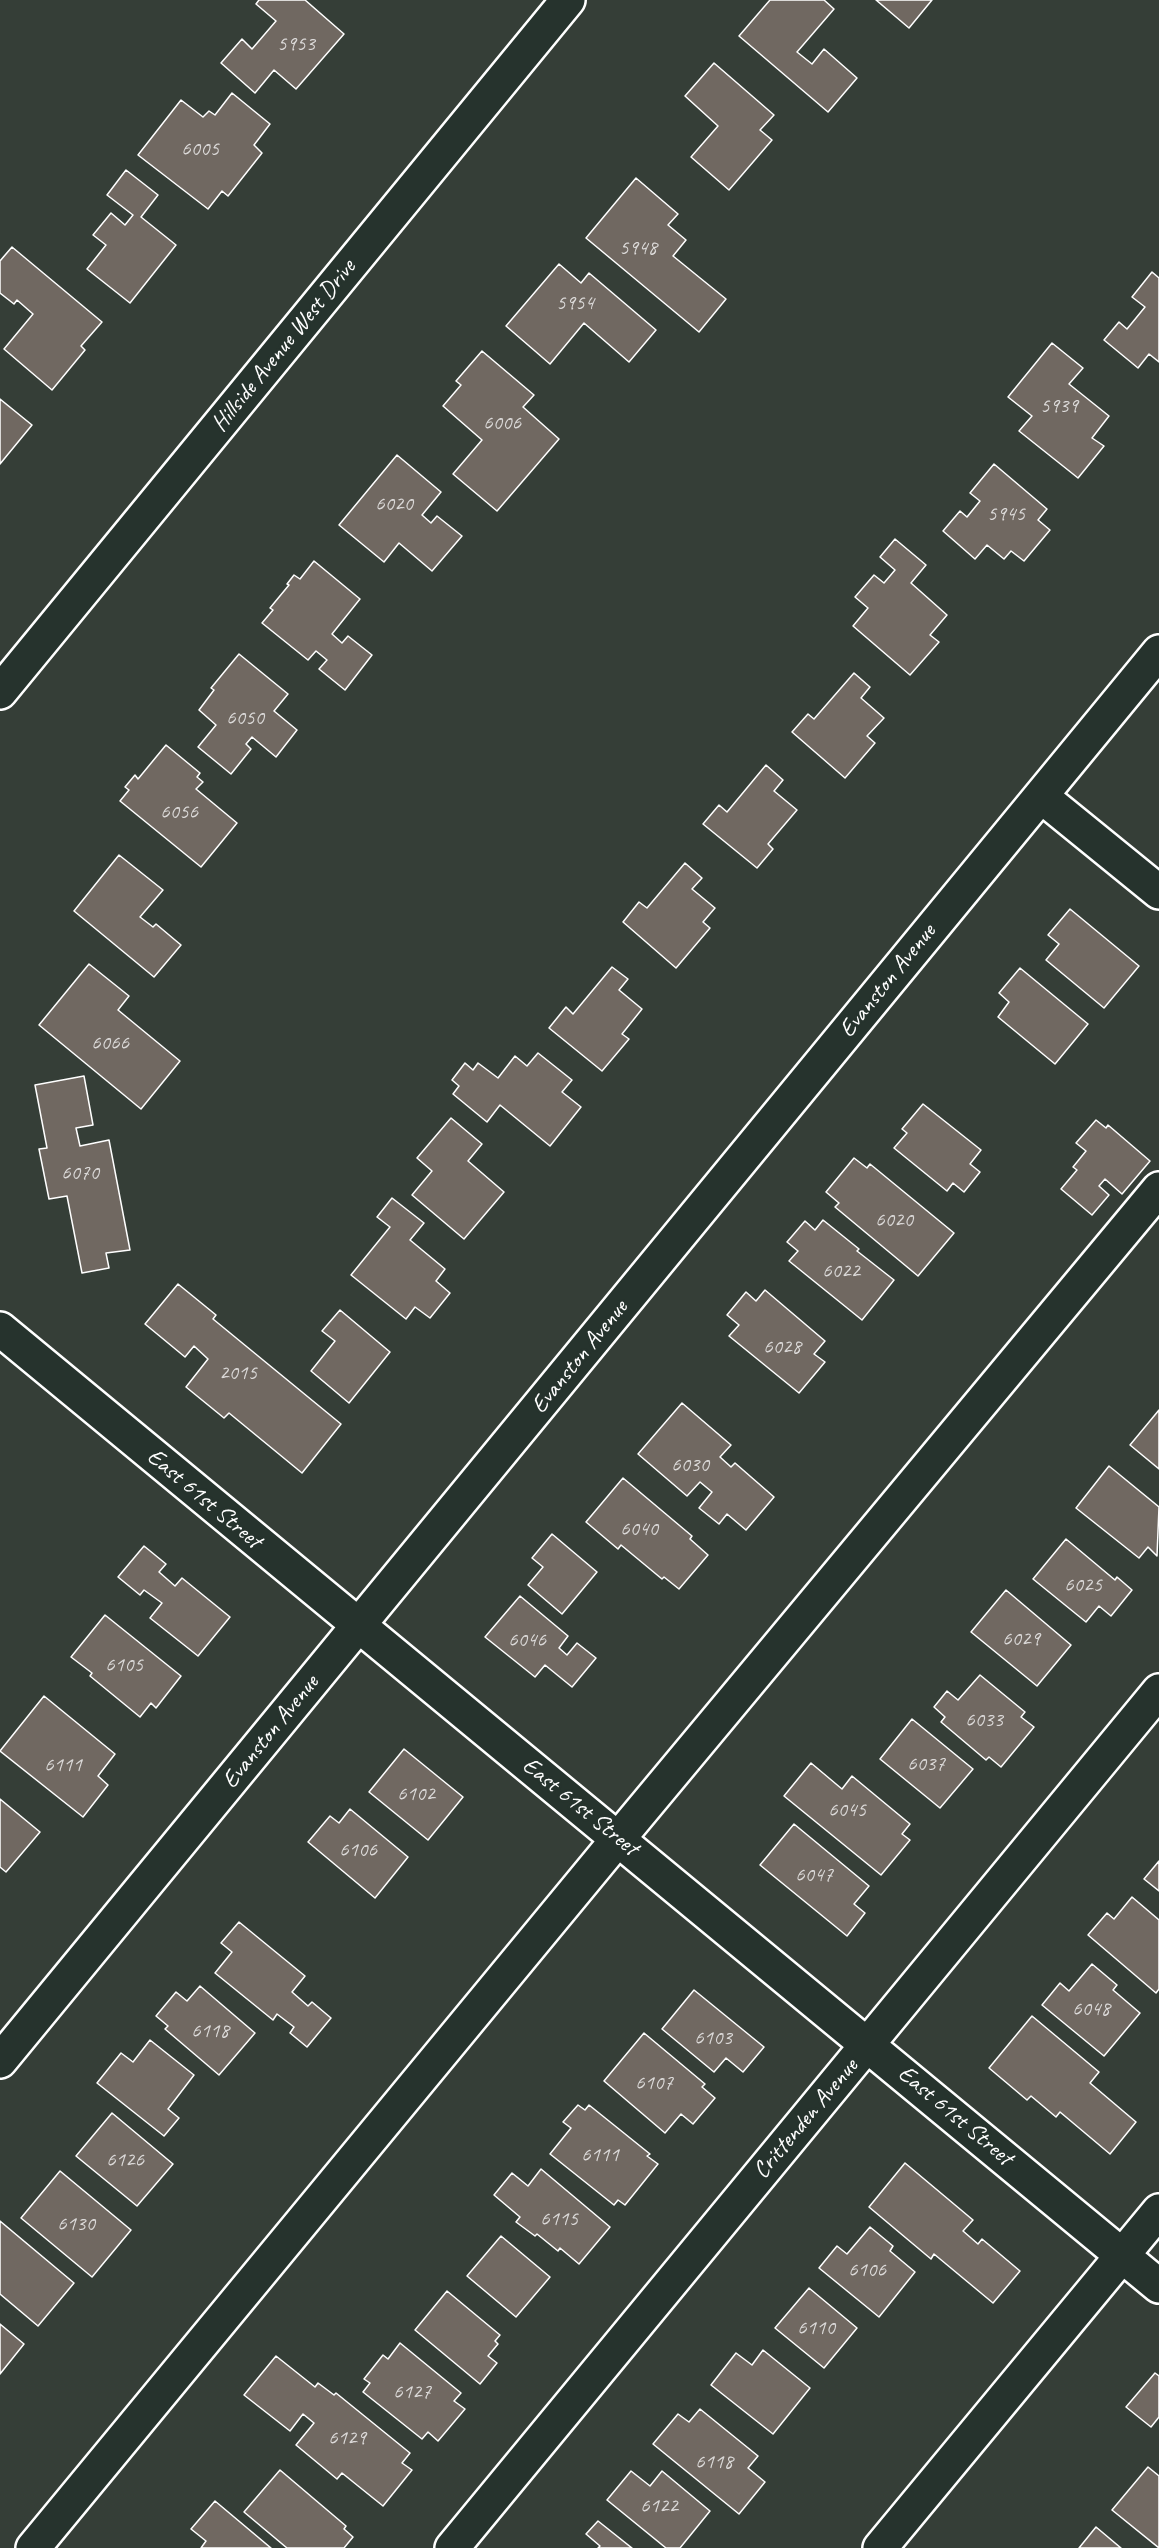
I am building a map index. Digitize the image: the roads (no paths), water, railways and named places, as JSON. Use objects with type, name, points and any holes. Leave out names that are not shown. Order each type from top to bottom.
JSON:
[{"type":"street","name":"Hillside Avenue West Drive","points":[[0,692],[568,0]]},
{"type":"street","name":"Evanston Avenue","points":[[0,2061],[1159,652]]},
{"type":"street","points":[[1041,796],[1159,892]]},
{"type":"street","points":[[33,2548],[618,1839],[1159,1189]]},
{"type":"street","name":"East 61st Street","points":[[0,1329],[1159,2286]]},
{"type":"street","name":"Crittenden Avenue","points":[[452,2548],[1159,1691]]},
{"type":"street","points":[[879,2548],[1159,2211]]}]
